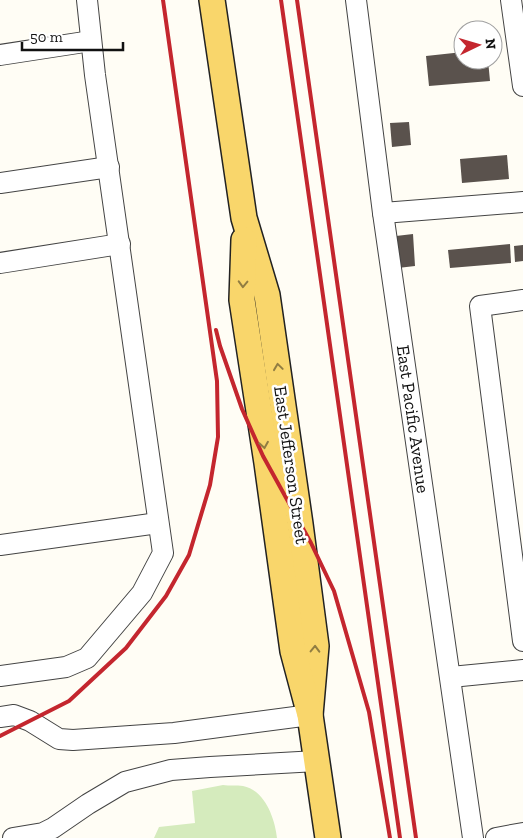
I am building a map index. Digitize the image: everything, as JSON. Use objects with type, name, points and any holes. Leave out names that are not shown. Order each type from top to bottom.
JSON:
[{"type":"main road","name":"East Jefferson Street","points":[[212,0],[244,218],[267,295],[308,580],[316,646],[310,716],[328,838]]},
{"type":"street","points":[[0,676],[66,667],[87,658],[142,593],[162,552],[91,41],[87,0]]},
{"type":"street","name":"East Pacific Avenue","points":[[356,0],[383,213],[473,838]]},
{"type":"street","points":[[511,0],[523,86]]},
{"type":"street","points":[[0,55],[91,41]]},
{"type":"street","points":[[0,183],[109,167]]},
{"type":"street","points":[[383,213],[523,202]]},
{"type":"street","points":[[0,263],[120,244]]},
{"type":"street","points":[[523,300],[480,306],[523,641]]},
{"type":"street","points":[[0,545],[158,523]]},
{"type":"street","points":[[451,677],[523,670]]},
{"type":"street","points":[[0,717],[14,715],[30,721],[59,738],[73,740],[174,732],[310,716]]},
{"type":"street","points":[[13,838],[53,828],[125,782],[171,770],[317,761]]},
{"type":"street","points":[[496,838],[523,833]]},
{"type":"green space","points":[[223,785],[243,786],[257,793],[268,806],[277,838],[154,838],[159,827],[195,823],[192,791]]},
{"type":"building","points":[[453,53],[453,70],[489,70],[490,81],[429,86],[426,56]]},
{"type":"building","points":[[409,122],[411,145],[392,147],[390,123]]},
{"type":"building","points":[[507,155],[509,179],[462,183],[460,159]]},
{"type":"building","points":[[413,234],[415,266],[398,268],[396,236]]},
{"type":"building","points":[[510,244],[511,263],[450,268],[448,250]]},
{"type":"building","points":[[523,245],[523,261],[515,262],[514,246]]},
{"type":"railway","points":[[0,736],[69,701],[126,648],[166,596],[189,555],[210,485],[218,437],[217,381],[163,0]]},
{"type":"railway","points":[[281,0],[400,838]]},
{"type":"railway","points":[[297,0],[416,838]]},
{"type":"railway","points":[[216,330],[242,409],[263,456],[311,543],[334,591],[369,712],[390,838]]}]
